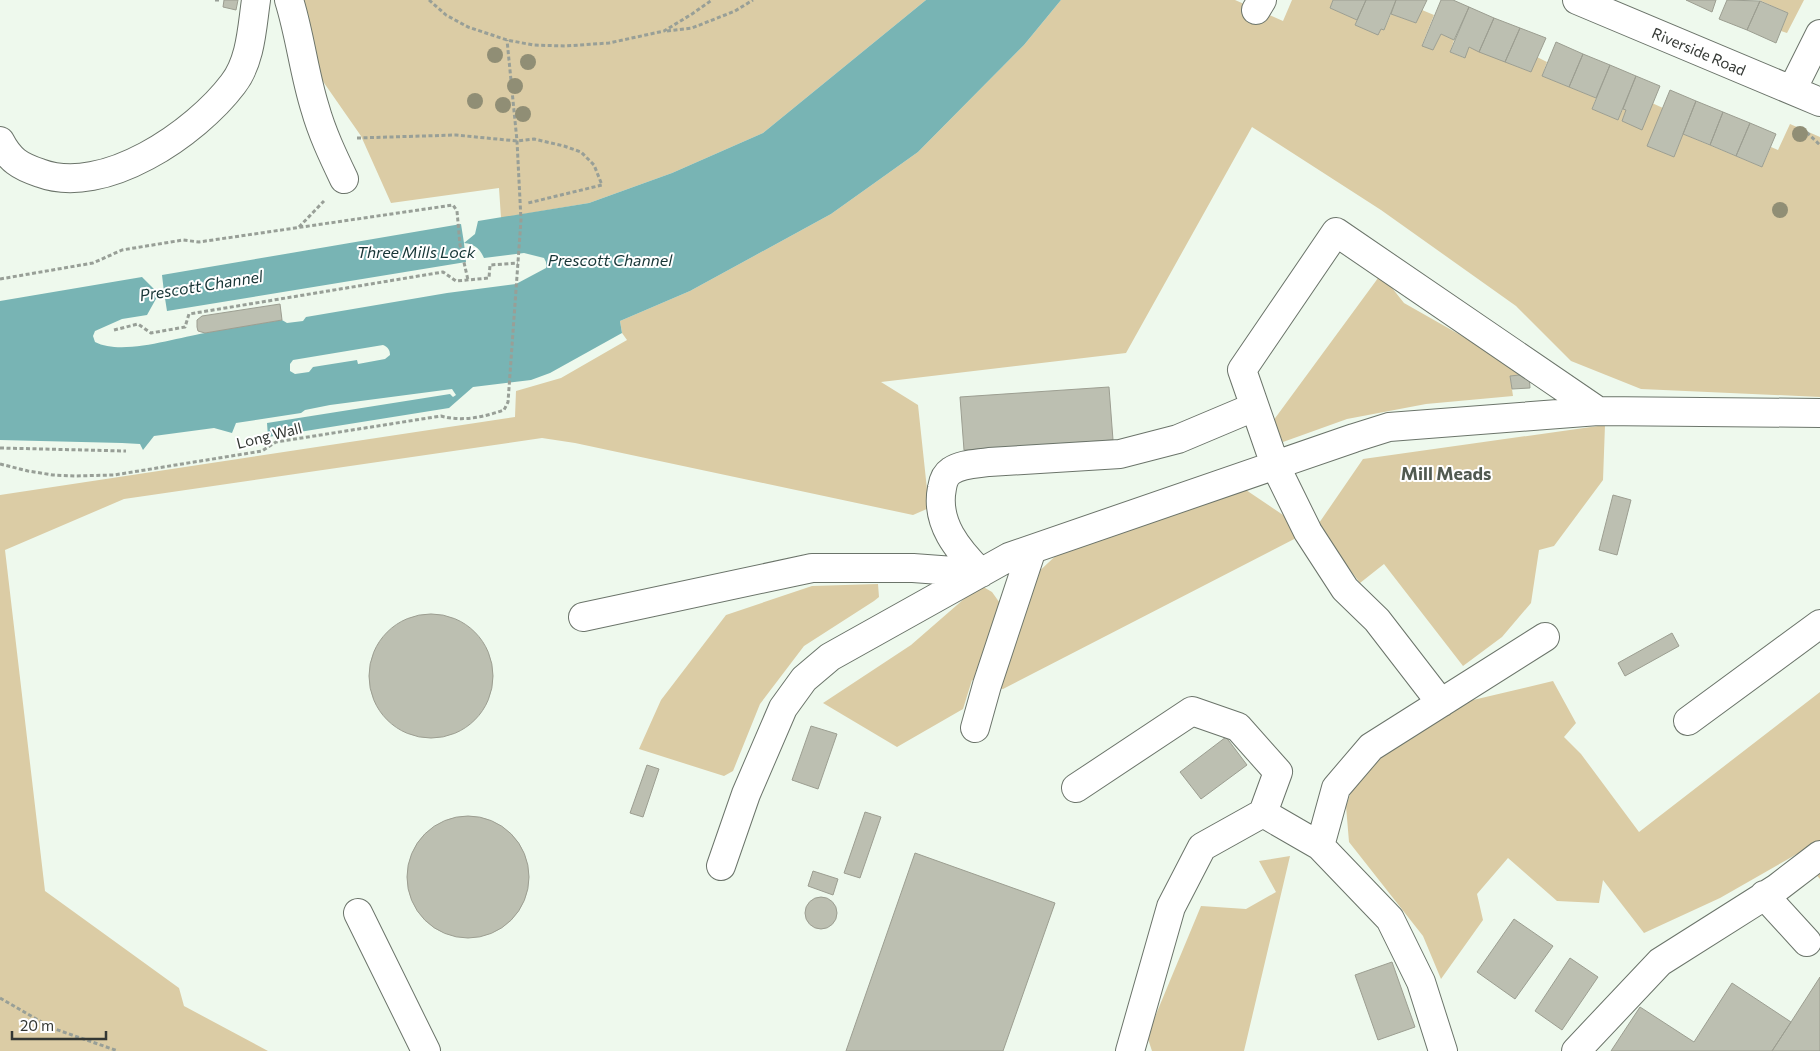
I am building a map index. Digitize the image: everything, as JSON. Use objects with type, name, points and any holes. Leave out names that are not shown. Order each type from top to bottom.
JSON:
[{"type":"street","points":[[0,141],[7,153],[21,166],[50,177],[79,178],[103,173],[136,162],[186,131],[234,83],[247,54],[256,0]]},
{"type":"street","points":[[289,0],[295,17],[314,107],[344,179]]},
{"type":"street","name":"Riverside Road","points":[[1577,0],[1820,102]]},
{"type":"street","points":[[1792,90],[1820,34]]},
{"type":"street","points":[[1441,703],[1377,620],[1346,589],[1308,532],[1275,465],[1242,370],[1336,232],[1598,410]]},
{"type":"street","points":[[981,573],[958,548],[944,522],[940,500],[943,480],[949,472],[956,468],[980,463],[1120,454],[1178,439],[1254,407]]},
{"type":"street","points":[[721,866],[746,794],[783,708],[804,679],[830,657],[1009,557],[1389,427],[1598,410],[1820,414]]},
{"type":"street","points":[[975,728],[987,685],[1032,549]]},
{"type":"street","points":[[583,617],[812,568],[913,568],[981,573]]},
{"type":"street","points":[[1688,721],[1820,624]]},
{"type":"street","points":[[1320,846],[1336,788],[1371,748],[1545,637]]},
{"type":"street","points":[[1076,788],[1192,711],[1238,726],[1278,772],[1263,813],[1202,847],[1171,907],[1130,1051]]},
{"type":"street","points":[[1263,813],[1320,846],[1390,919],[1421,982],[1443,1051]]},
{"type":"street","points":[[1576,1051],[1660,962],[1777,888],[1820,855]]},
{"type":"street","points":[[1764,895],[1806,942]]},
{"type":"street","points":[[358,913],[426,1051]]},
{"type":"path","points":[[215,0],[221,0]]},
{"type":"path","points":[[430,0],[446,15],[468,28],[507,40],[533,45],[565,46],[609,43],[692,28],[735,11],[752,0]]},
{"type":"path","points":[[664,32],[712,0]]},
{"type":"path","points":[[114,330],[138,324],[151,333],[185,327],[189,314],[443,272],[456,282],[489,278],[490,266],[518,263],[521,220],[517,141],[507,40]]},
{"type":"path","points":[[326,139],[456,135],[517,141],[534,139],[581,152],[594,165],[602,185],[528,203]]},
{"type":"path","points":[[299,228],[344,179]]},
{"type":"path","points":[[0,279],[93,263],[122,250],[183,240],[199,242],[453,205],[456,211],[460,245],[468,280]]},
{"type":"path","name":"Long Wall","points":[[0,464],[53,475],[114,475],[262,451],[276,442],[441,416],[456,420],[493,414],[504,410],[508,402],[518,263]]},
{"type":"path","points":[[0,448],[126,451]]},
{"type":"path","points":[[0,998],[52,1028],[118,1051]]},
{"type":"shaded area","points":[[299,0],[926,0],[763,133],[672,173],[589,203],[501,218],[499,188],[391,203],[361,136],[322,80]]},
{"type":"shaded area","points":[[1061,0],[1235,0],[1283,21],[1292,0],[1333,0],[1330,8],[1357,20],[1355,25],[1378,34],[1381,29],[1384,30],[1391,14],[1416,23],[1422,10],[1434,15],[1422,45],[1433,50],[1441,34],[1454,40],[1450,52],[1464,58],[1469,47],[1531,72],[1537,57],[1547,62],[1542,76],[1596,98],[1592,109],[1618,120],[1623,109],[1626,110],[1622,121],[1642,129],[1652,103],[1663,108],[1648,146],[1674,157],[1683,134],[1762,167],[1771,147],[1778,150],[1790,124],[1820,137],[1820,397],[1641,389],[1571,361],[1516,306],[1381,210],[1252,127],[1126,353],[881,382],[918,405],[929,508],[913,515],[575,443],[542,438],[124,499],[5,550],[45,891],[179,988],[184,1006],[268,1051],[0,1051],[0,495],[515,417],[516,391],[561,378],[627,340],[622,333],[620,321],[690,291],[831,214],[918,152],[1024,45]]},
{"type":"shaded area","points":[[1759,0],[1804,0],[1787,33],[1781,31],[1788,13]]},
{"type":"shaded area","points":[[1381,274],[1404,303],[1529,374],[1510,376],[1513,396],[1426,404],[1347,419],[1283,442],[1273,421]]},
{"type":"shaded area","points":[[1605,425],[1603,480],[1554,546],[1539,550],[1531,603],[1502,637],[1463,666],[1384,564],[1360,583],[1317,526],[1363,459]]},
{"type":"shaded area","points":[[1246,490],[1292,521],[1300,536],[1003,689],[994,687],[1032,578],[1065,547]]},
{"type":"shaded area","points":[[878,584],[879,597],[804,646],[760,704],[733,771],[724,776],[639,749],[661,700],[726,615],[812,586]]},
{"type":"shaded area","points":[[980,585],[992,592],[1002,606],[979,682],[972,680],[963,709],[897,747],[823,703],[911,645]]},
{"type":"shaded area","points":[[1553,681],[1576,723],[1564,737],[1581,754],[1639,832],[1820,692],[1820,879],[1797,854],[1720,898],[1644,933],[1603,880],[1599,903],[1557,901],[1508,858],[1477,894],[1483,920],[1441,979],[1423,936],[1349,842],[1346,806],[1356,778],[1390,745],[1473,700]]},
{"type":"shaded area","points":[[1290,856],[1244,1051],[1152,1051],[1147,1036],[1201,906],[1246,909],[1276,892],[1259,861]]},
{"type":"water","name":"Prescott Channel","points":[[926,0],[1061,0],[1024,45],[918,152],[831,214],[690,291],[620,321],[622,333],[550,373],[531,380],[473,387],[449,408],[268,437],[267,423],[450,394],[453,397],[456,395],[452,389],[330,405],[305,410],[301,413],[236,423],[232,433],[214,428],[154,436],[143,450],[140,444],[0,440],[0,301],[142,277],[156,291],[164,292],[157,297],[147,315],[122,319],[95,331],[93,336],[95,342],[106,346],[134,347],[215,331],[282,320],[287,323],[303,321],[306,317],[447,293],[516,284],[546,268],[544,258],[524,253],[484,258],[477,248],[471,244],[464,243],[475,234],[478,221],[589,203],[672,173],[763,133]],"holes":[[[383,345],[390,353],[385,359],[358,364],[357,360],[313,367],[309,372],[295,374],[290,371],[290,364],[293,360]]]},
{"type":"water","name":"Three Mills Lock","points":[[461,224],[466,262],[167,311],[162,275]]},
{"type":"building","points":[[224,0],[238,0],[236,10],[223,7]]},
{"type":"building","points":[[1333,0],[1366,0],[1357,20],[1330,8]]},
{"type":"building","points":[[1366,0],[1396,0],[1384,30],[1381,29],[1378,35],[1355,25]]},
{"type":"building","points":[[1396,0],[1427,0],[1416,23],[1391,14]]},
{"type":"building","points":[[1441,0],[1453,0],[1469,7],[1454,40],[1441,34],[1433,50],[1422,46]]},
{"type":"building","points":[[1686,0],[1716,0],[1712,12]]},
{"type":"building","points":[[1727,0],[1760,1],[1747,30],[1719,19]]},
{"type":"building","points":[[1760,1],[1788,13],[1776,43],[1747,30]]},
{"type":"building","points":[[1469,7],[1494,18],[1479,52],[1469,47],[1465,58],[1450,52]]},
{"type":"building","points":[[1494,18],[1520,28],[1505,62],[1479,52]]},
{"type":"building","points":[[1520,28],[1546,38],[1531,72],[1505,62]]},
{"type":"building","points":[[1556,42],[1583,54],[1569,87],[1542,76]]},
{"type":"building","points":[[1583,54],[1610,65],[1596,98],[1569,87]]},
{"type":"building","points":[[1610,65],[1636,76],[1618,120],[1592,109]]},
{"type":"building","points":[[1636,76],[1660,86],[1642,130],[1622,121],[1626,110],[1623,109]]},
{"type":"building","points":[[1670,90],[1696,101],[1674,157],[1647,146]]},
{"type":"building","points":[[1696,101],[1723,112],[1710,145],[1683,134]]},
{"type":"building","points":[[1723,112],[1750,123],[1736,156],[1710,145]]},
{"type":"building","points":[[1750,123],[1776,134],[1762,167],[1736,156]]},
{"type":"building","points":[[280,304],[282,320],[205,333],[198,331],[197,320],[202,316]]},
{"type":"building","points":[[1529,374],[1530,388],[1512,389],[1510,376]]},
{"type":"building","points":[[1109,387],[1113,440],[964,450],[960,397]]},
{"type":"building","points":[[1613,495],[1631,500],[1617,555],[1599,550]]},
{"type":"building","points":[[431,614],[455,619],[466,624],[475,632],[483,641],[488,652],[493,676],[488,700],[483,711],[475,720],[466,728],[455,733],[431,738],[407,733],[396,728],[387,720],[379,711],[374,700],[369,676],[374,652],[379,641],[387,632],[396,624],[407,619]]},
{"type":"building","points":[[1672,633],[1679,646],[1625,676],[1618,663]]},
{"type":"building","points":[[811,726],[837,734],[818,789],[792,780]]},
{"type":"building","points":[[1226,737],[1247,765],[1201,799],[1180,772]]},
{"type":"building","points":[[647,765],[659,769],[643,817],[630,813]]},
{"type":"building","points":[[865,812],[881,817],[860,878],[844,873]]},
{"type":"building","points":[[468,816],[480,817],[491,821],[502,826],[511,834],[519,843],[524,854],[528,865],[528,889],[524,900],[519,911],[511,920],[502,928],[491,933],[480,937],[468,938],[456,937],[445,933],[434,928],[425,920],[417,911],[412,900],[408,889],[407,877],[408,865],[412,854],[417,843],[425,834],[434,826],[445,821],[456,817]]},
{"type":"building","points":[[915,853],[1055,903],[1003,1051],[846,1051]]},
{"type":"building","points":[[813,871],[838,879],[833,895],[808,886]]},
{"type":"building","points":[[821,897],[832,902],[837,913],[832,924],[821,929],[810,924],[805,913],[810,902]]},
{"type":"building","points":[[1514,919],[1553,946],[1515,999],[1477,972]]},
{"type":"building","points":[[1570,958],[1598,977],[1562,1030],[1535,1011]]},
{"type":"building","points":[[1392,962],[1415,1027],[1378,1040],[1355,975]]},
{"type":"building","points":[[1820,977],[1820,1051],[1772,1051],[1791,1022]]},
{"type":"building","points":[[1732,983],[1791,1022],[1772,1051],[1611,1051],[1640,1007],[1694,1042]]},
{"type":"district","name":"Mill Meads","points":[[1446,473]]}]
